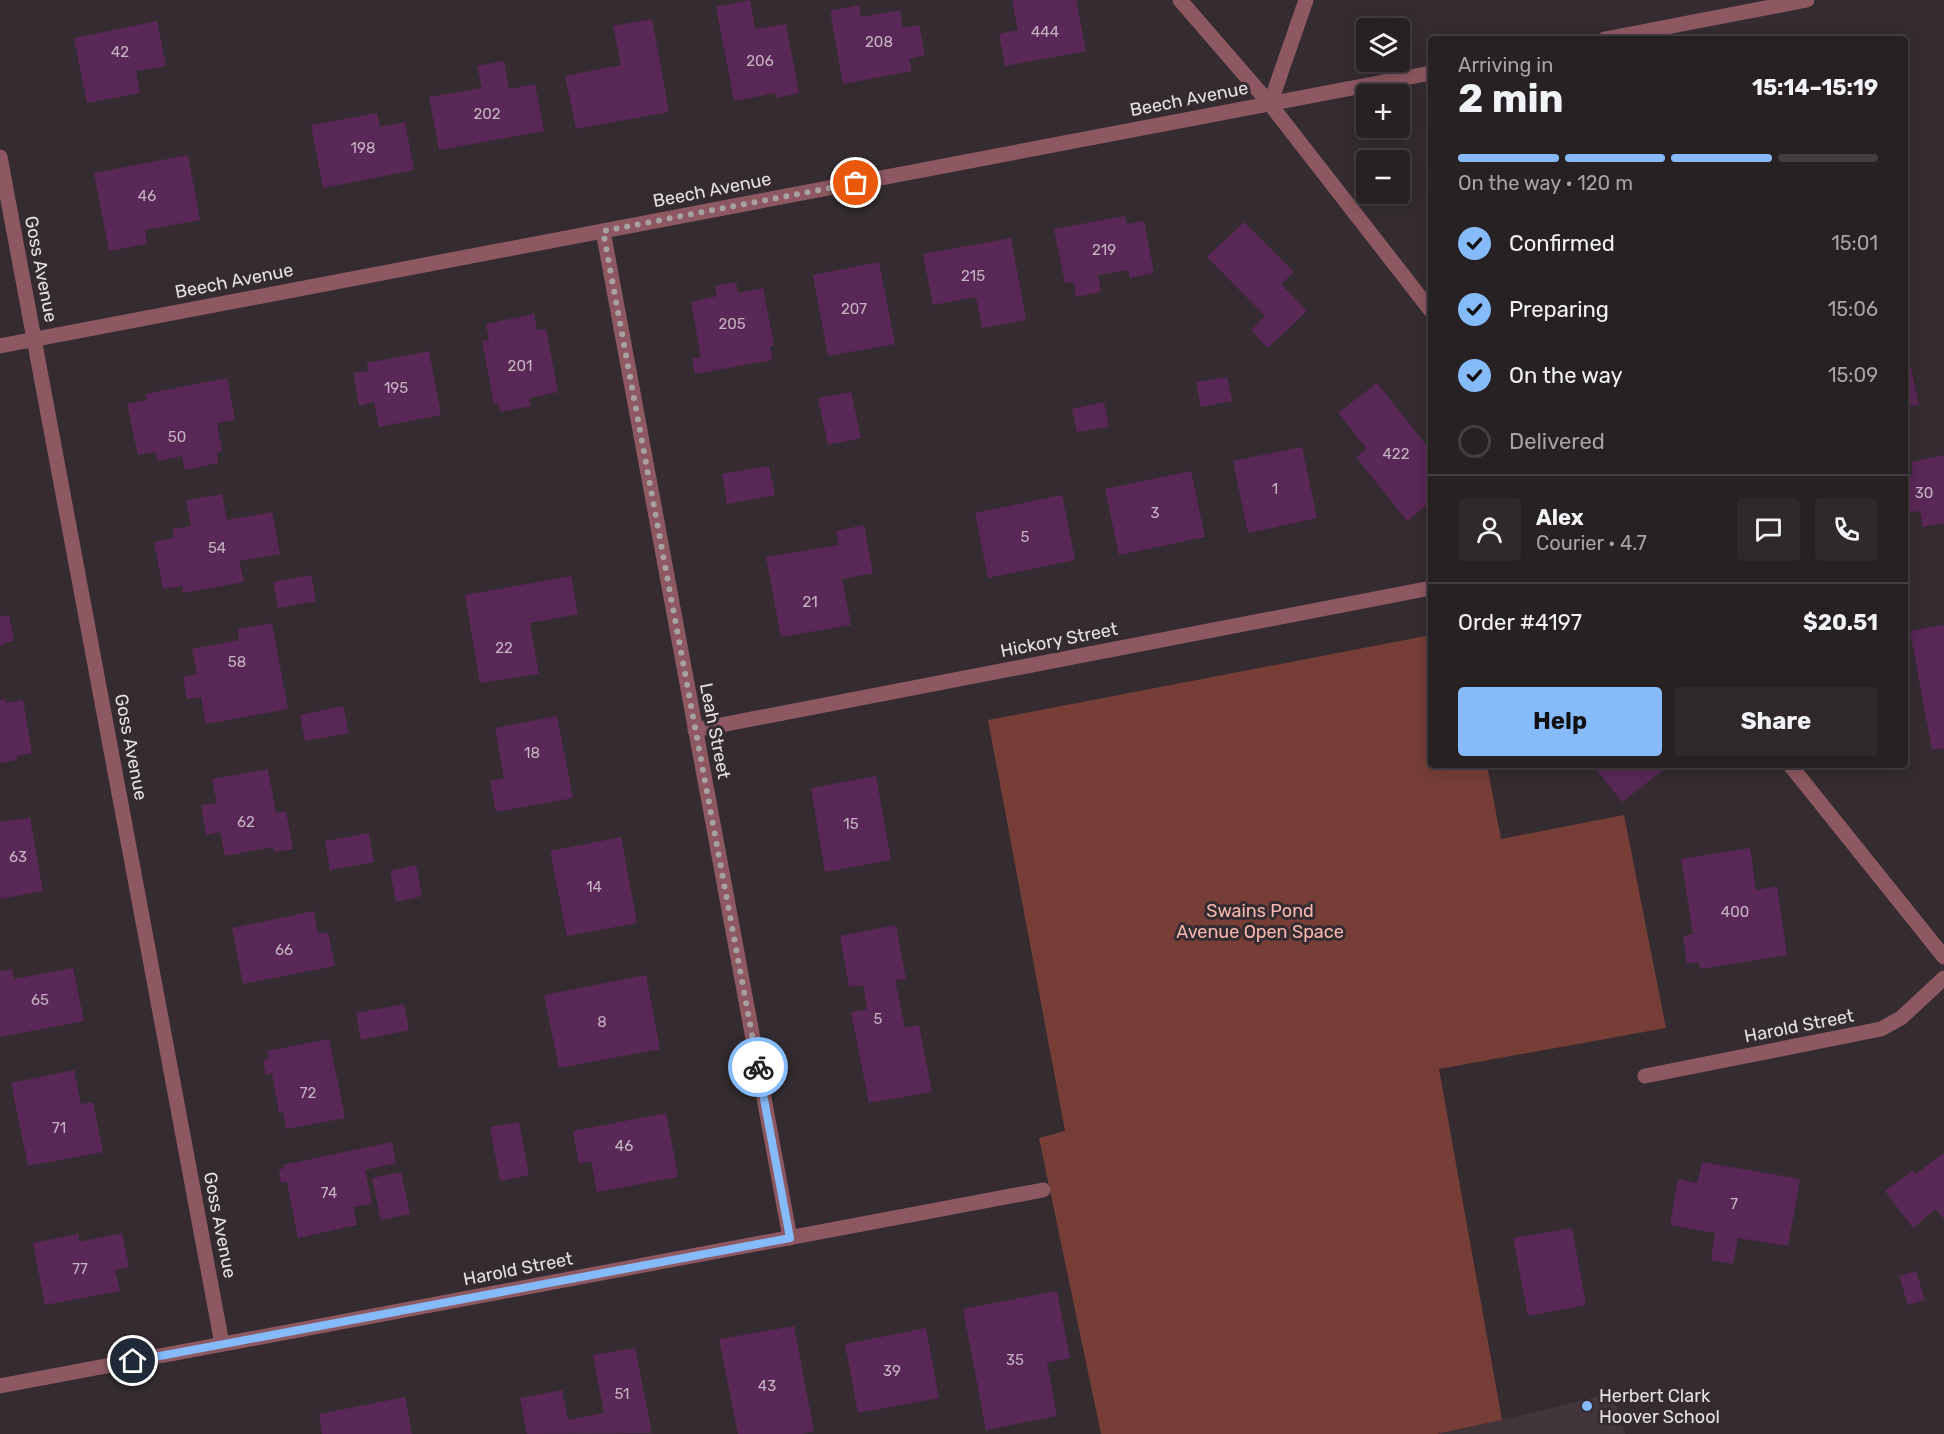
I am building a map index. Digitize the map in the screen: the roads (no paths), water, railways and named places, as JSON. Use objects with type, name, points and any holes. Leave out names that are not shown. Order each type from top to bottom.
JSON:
[{"type":"street","points":[[1180,0],[1270,104],[1428,307]]},
{"type":"street","points":[[1270,104],[1306,0]]},
{"type":"street","points":[[1621,36],[1807,0]]},
{"type":"street","name":"Beech Avenue","points":[[0,346],[1428,74]]},
{"type":"street","name":"Goss Avenue","points":[[0,157],[222,1344]]},
{"type":"street","name":"Leah Street","points":[[603,231],[790,1238]]},
{"type":"street","name":"Hickory Street","points":[[695,730],[1428,589]]},
{"type":"street","points":[[1792,768],[1944,957]]},
{"type":"street","name":"Harold Street","points":[[1645,1077],[1881,1029],[1900,1018],[1944,978]]},
{"type":"street","name":"Harold Street","points":[[0,1386],[1043,1190]]},
{"type":"place","name":"Herbert Clark Hoover School","points":[[1587,1406]]},
{"type":"park label","name":"Swains Pond Avenue Open Space","points":[[1260,921]]}]
